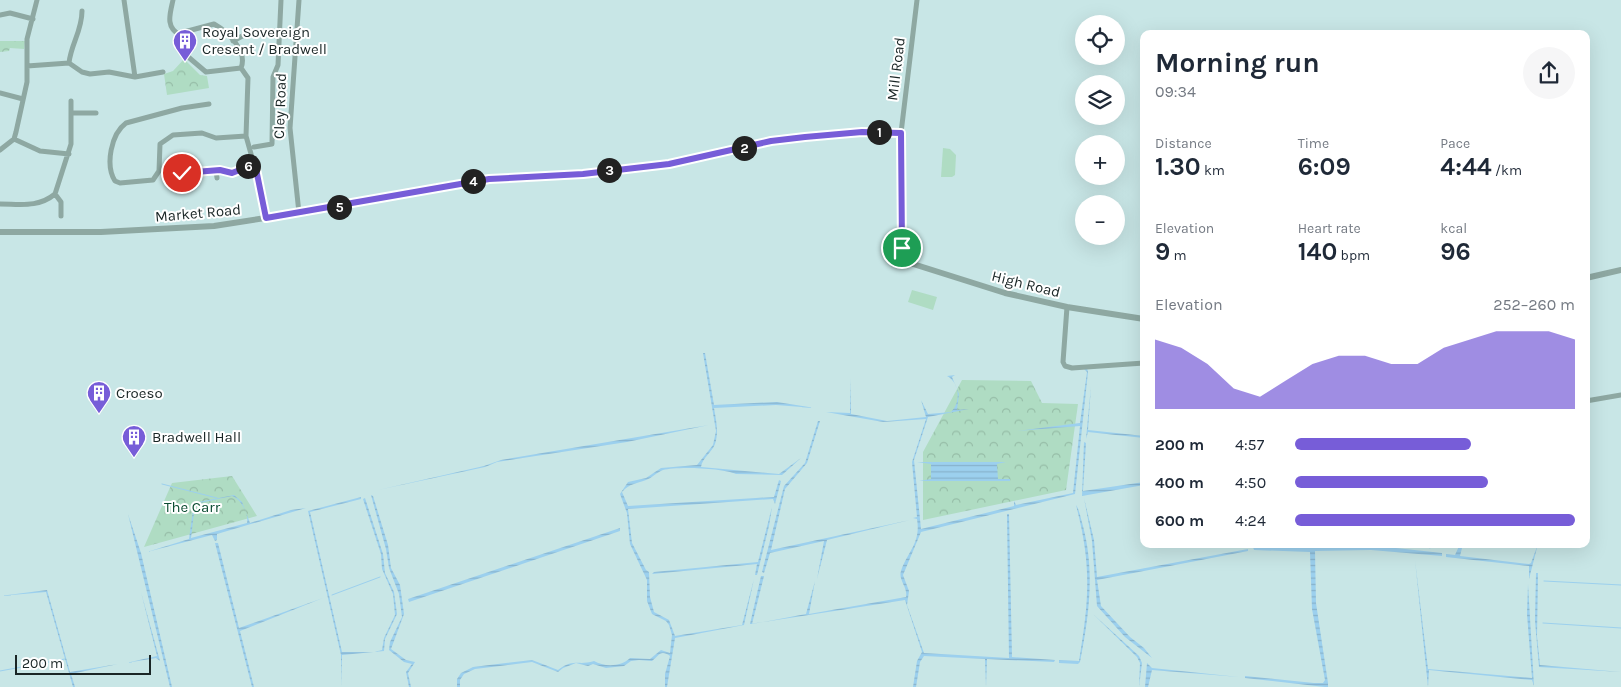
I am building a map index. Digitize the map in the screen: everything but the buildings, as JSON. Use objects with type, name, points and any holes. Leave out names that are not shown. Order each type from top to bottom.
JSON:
[{"type":"street","points":[[0,150],[14,139],[23,100],[27,66],[27,39],[37,0]]},
{"type":"street","points":[[124,0],[135,77]]},
{"type":"street","points":[[173,0],[169,22],[175,33],[180,36]]},
{"type":"street","points":[[254,147],[272,144],[273,77],[278,65],[281,0]]},
{"type":"street","name":"Cley Road","points":[[299,0],[290,128],[299,213]]},
{"type":"street","name":"Mill Road","points":[[906,260],[901,240],[901,133],[917,0]]},
{"type":"street","points":[[69,63],[72,46],[80,32],[82,11]]},
{"type":"street","points":[[0,14],[10,13],[33,19]]},
{"type":"street","points":[[241,68],[210,73],[202,70],[180,50],[180,36],[184,32],[214,24],[233,41],[243,59],[241,68],[248,78],[246,136],[255,164],[266,218]]},
{"type":"street","points":[[233,41],[248,33],[279,33]]},
{"type":"street","points":[[27,66],[69,63],[82,72],[109,72],[135,77],[163,72]]},
{"type":"street","points":[[0,93],[23,100]]},
{"type":"street","points":[[0,204],[34,205],[48,200],[55,194],[69,154],[72,134],[71,101]]},
{"type":"street","points":[[209,104],[182,108],[126,122],[121,126],[112,145],[111,170],[115,181],[120,183],[153,180],[159,171],[160,144],[173,135],[202,133],[216,138],[246,136]]},
{"type":"street","points":[[72,113],[96,113]]},
{"type":"street","name":"Market Road","points":[[0,232],[101,232],[214,226],[299,213],[489,179],[583,174],[669,164],[771,141],[805,137],[862,132],[901,133]]},
{"type":"street","points":[[14,139],[40,151],[69,154]]},
{"type":"street","points":[[182,173],[216,170],[232,173],[255,164]]},
{"type":"street","points":[[216,170],[217,178]]},
{"type":"street","points":[[55,194],[61,202],[61,216]]},
{"type":"street","name":"High Road","points":[[906,260],[917,267],[944,275],[1067,307],[1140,317]]},
{"type":"street","points":[[1590,277],[1621,270]]},
{"type":"street","points":[[1067,307],[1063,362],[1066,366],[1072,368],[1140,363]]},
{"type":"street","points":[[1590,400],[1621,395]]},
{"type":"green space","points":[[0,41],[25,41],[24,49],[10,48],[9,51],[0,52]]},
{"type":"green space","points":[[184,59],[200,75],[207,76],[209,88],[167,95],[164,74],[173,71]]},
{"type":"green space","points":[[943,148],[950,149],[956,155],[955,175],[952,177],[941,177]]},
{"type":"green space","points":[[912,290],[937,297],[933,310],[908,302]]},
{"type":"green space","points":[[962,380],[1031,381],[1042,403],[1078,404],[1066,490],[923,520],[923,452]]},
{"type":"green space","name":"The Carr","points":[[232,476],[257,516],[144,547],[172,483]]},
{"type":"water","points":[[703,353],[705,353],[714,405],[777,402],[815,408],[776,405],[714,408],[717,426],[716,440],[714,447],[703,461],[701,467],[779,474],[801,458],[782,475],[736,474],[721,470],[678,468],[661,471],[648,479],[630,485],[622,492],[628,506],[774,497],[779,480],[781,481],[775,504],[773,499],[628,509],[632,543],[646,570],[649,572],[650,597],[654,612],[669,620],[675,636],[742,625],[754,579],[744,625],[675,638],[667,687],[665,687],[665,674],[670,656],[664,653],[652,661],[631,661],[624,666],[606,668],[593,664],[588,666],[576,663],[594,661],[612,665],[622,663],[630,658],[650,659],[661,650],[670,653],[672,635],[669,625],[666,621],[652,614],[647,601],[647,580],[630,544],[627,513],[620,494],[628,482],[646,478],[661,468],[697,465],[713,445],[716,431]]},
{"type":"water","points":[[1083,368],[1087,368],[1088,372],[1075,494],[921,532],[903,575],[909,591],[907,605],[924,653],[1009,658],[1007,514],[1009,514],[1012,657],[1055,660],[1054,662],[987,659],[986,687],[985,659],[924,656],[920,662],[916,687],[913,687],[917,661],[922,652],[905,600],[762,622],[806,614],[815,581],[809,614],[906,597],[906,590],[900,574],[916,541],[918,527],[917,519],[913,518],[917,517],[912,462],[926,419],[883,422],[826,412],[850,413],[851,378],[851,414],[887,421],[926,417],[921,400],[928,414],[951,412],[958,398],[957,389],[959,394],[957,410],[969,409],[928,417],[914,460],[921,529],[1014,506],[1014,501],[1016,505],[1073,493],[1080,426],[1017,431],[1080,423],[1087,372]]},
{"type":"water","points":[[955,375],[952,377],[955,384],[947,376]]},
{"type":"water","points":[[1091,386],[1088,430],[1140,436],[1140,438],[1088,432],[1086,439]]},
{"type":"water","points":[[818,421],[820,421],[807,463],[785,489],[771,550],[910,520],[827,540],[817,579],[824,541],[770,553],[764,573],[762,572],[784,486],[805,463]]},
{"type":"water","points":[[709,425],[627,442],[497,462],[485,467],[378,490],[484,466],[501,460]]},
{"type":"water","points":[[1084,442],[1086,443],[1083,491],[1140,483],[1140,486],[1082,496]]},
{"type":"water","points":[[917,462],[1006,462],[997,464],[998,479],[1010,479],[1010,481],[919,481],[931,479],[931,464]]},
{"type":"water","points":[[234,495],[242,502],[245,509],[232,496],[195,504],[191,538],[247,523],[246,513],[250,523],[291,510],[306,508],[217,534],[217,540],[215,541],[212,535],[147,552],[189,539],[194,503]]},
{"type":"water","points":[[371,495],[373,496],[388,545],[391,568],[400,585],[404,614],[391,649],[406,660],[415,662],[408,673],[411,687],[409,687],[406,672],[412,664],[404,662],[389,650],[390,642],[402,617],[399,594],[389,568],[386,549]]},
{"type":"water","points":[[361,497],[361,499],[310,512],[342,652],[373,652],[342,655],[341,687],[341,655],[308,511]]},
{"type":"water","points":[[365,498],[383,554],[385,573],[394,592],[397,614],[385,639],[384,651],[374,652],[382,650],[384,638],[395,615],[393,594],[382,569],[381,554],[363,499]]},
{"type":"water","points":[[1084,498],[1094,540],[1097,577],[1248,549],[1248,551],[1097,580],[1101,606],[1152,658],[1125,637],[1097,606],[1092,541]]},
{"type":"water","points":[[1076,505],[1087,543],[1090,577],[1086,628],[1080,662],[1078,664],[1059,663],[1059,660],[1079,661],[1087,601],[1085,547]]},
{"type":"water","points":[[772,507],[757,575],[755,575],[757,564],[652,574],[654,572],[758,562]]},
{"type":"water","points":[[128,514],[141,553],[172,687],[170,687]]},
{"type":"water","points":[[620,528],[620,531],[409,602],[408,599]]},
{"type":"water","points":[[215,543],[218,543],[239,628],[323,598],[240,631],[254,687],[252,687]]},
{"type":"water","points":[[1253,548],[1396,548],[1442,553],[1442,556],[1371,550],[1315,551],[1316,603],[1328,683],[1328,687],[1325,687],[1245,678],[1245,676],[1314,683],[1323,683],[1325,680],[1312,609],[1310,552],[1254,550]]},
{"type":"water","points":[[1458,548],[1462,548],[1460,556],[1529,564],[1537,548],[1529,579],[1529,566],[1446,557],[1446,554],[1455,555]]},
{"type":"water","points":[[1415,560],[1428,669],[1532,678],[1527,614],[1528,584],[1534,686],[1532,680],[1429,670],[1428,687]]},
{"type":"water","points":[[1536,573],[1538,573],[1537,636],[1540,665],[1621,672],[1539,667],[1535,621]]},
{"type":"water","points":[[761,576],[764,576],[752,624],[750,624]]},
{"type":"water","points":[[47,590],[70,672],[118,664],[71,674],[75,687],[73,687],[46,592],[0,596]]},
{"type":"water","points":[[141,592],[160,661],[156,658],[126,663],[157,656]]},
{"type":"water","points":[[1093,614],[1139,656],[1142,663],[1139,687],[1140,663],[1137,657]]},
{"type":"water","points":[[532,660],[558,670],[568,664],[576,663],[558,672],[532,662],[475,669],[464,674],[460,680],[460,687],[457,687],[457,679],[461,673],[473,667]]},
{"type":"water","points":[[1147,663],[1152,668],[1239,677],[1152,670],[1148,687],[1145,687]]},
{"type":"waterway","points":[[162,484],[217,498]]},
{"type":"waterway","points":[[332,595],[380,577]]},
{"type":"waterway","points":[[1544,581],[1621,585]]},
{"type":"waterway","points":[[1543,623],[1621,628]]},
{"type":"waterway","points":[[0,671],[65,659]]},
{"type":"place","name":"Royal Sovereign Cresent / Bradwell","points":[[185,62]]},
{"type":"place","name":"Croeso","points":[[99,414]]},
{"type":"place","name":"Bradwell Hall","points":[[134,458]]},
{"type":"route","points":[[182,173],[220,170],[232,173],[255,164],[266,218],[342,206],[445,185],[489,179],[583,174],[669,164],[771,141],[862,132],[901,133],[902,248]]}]
